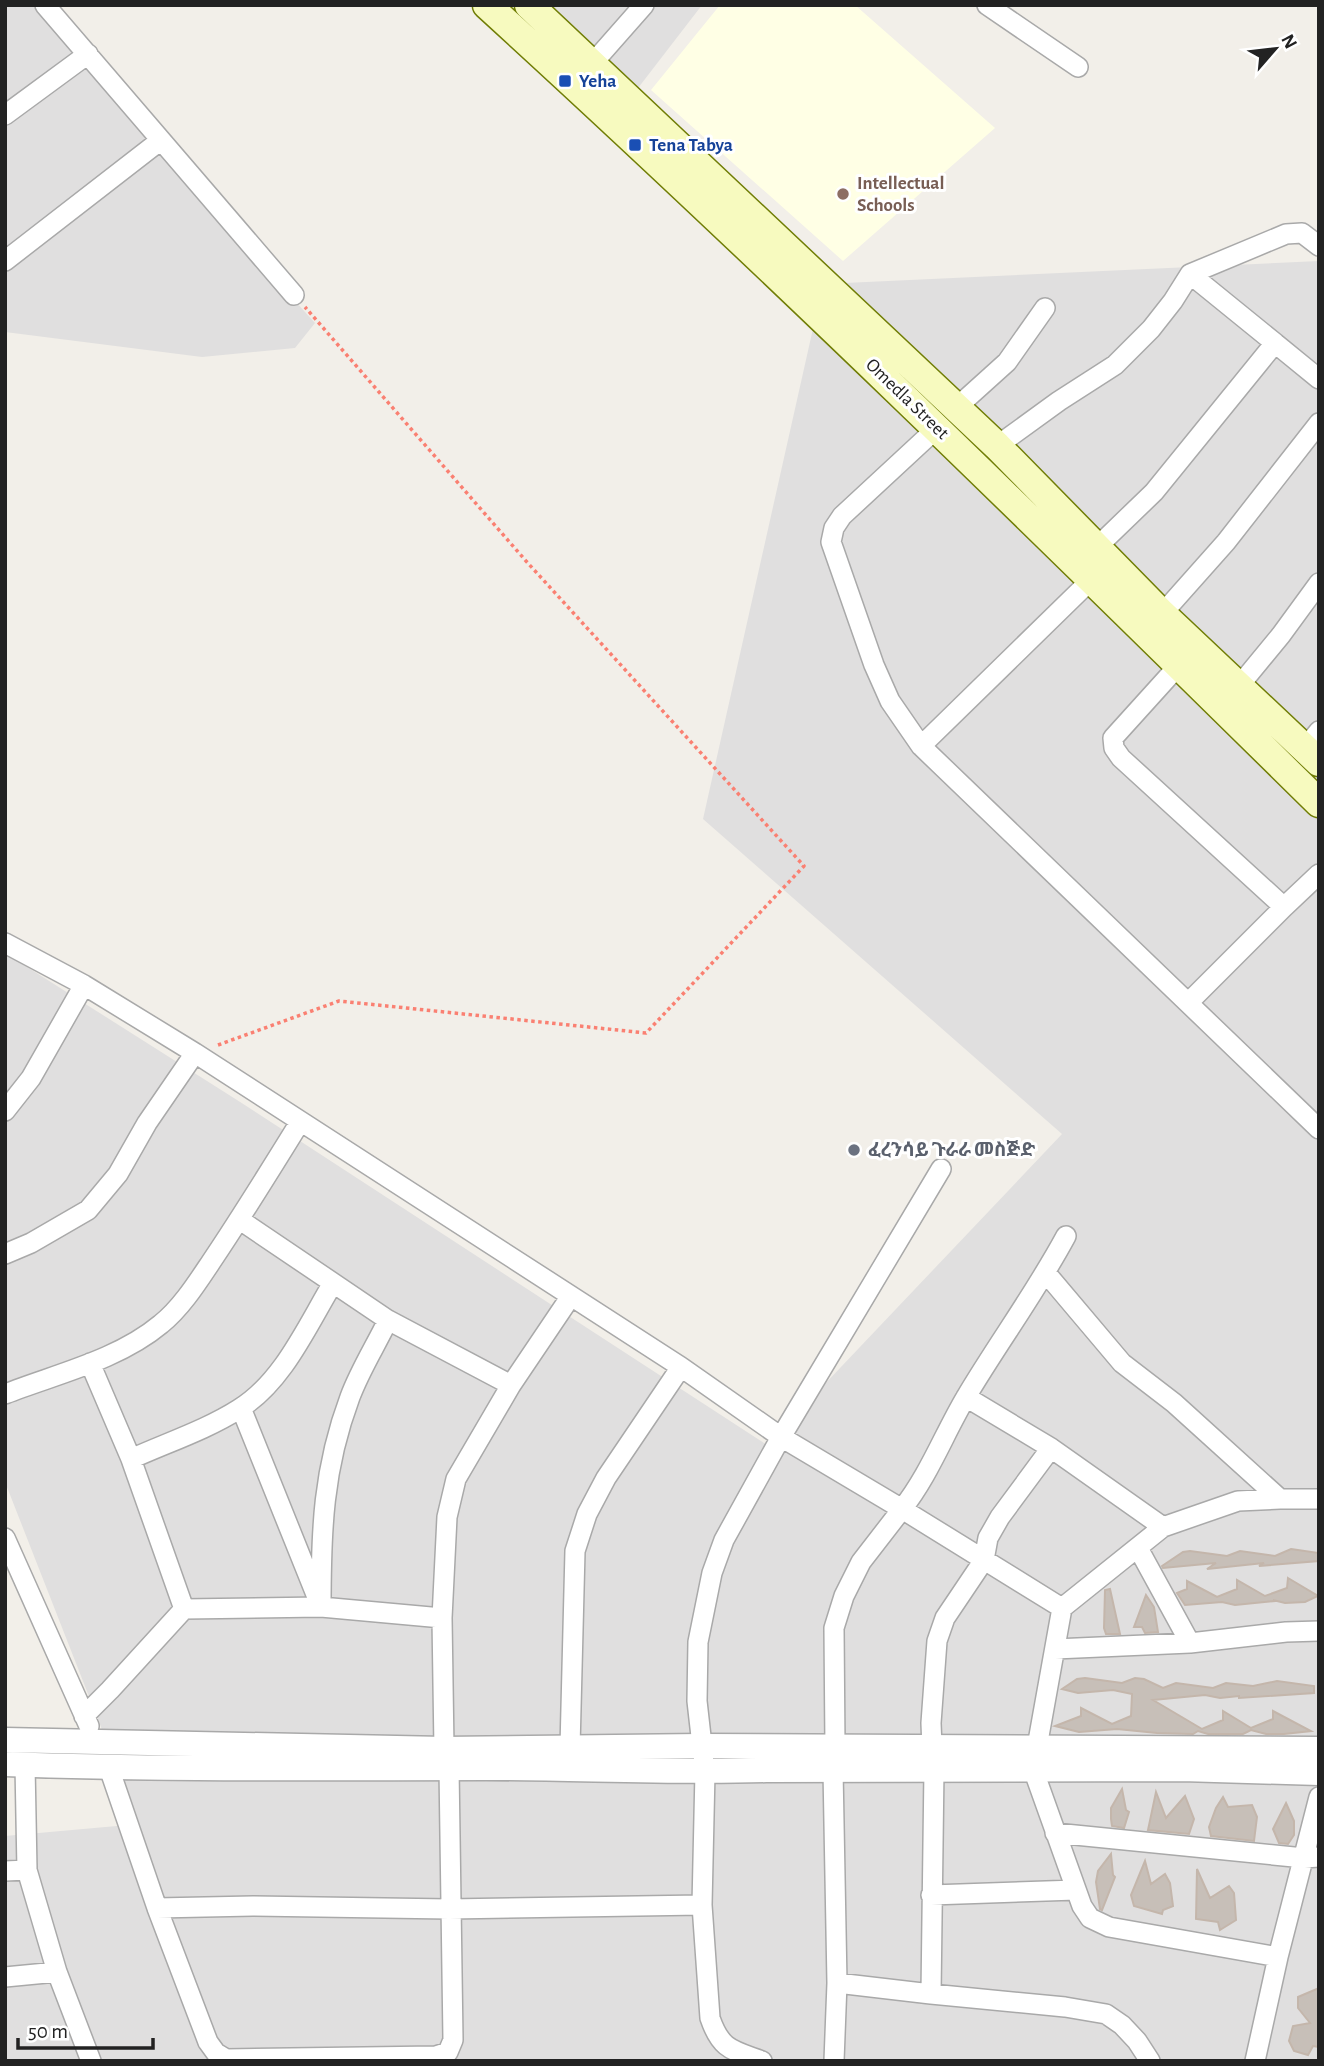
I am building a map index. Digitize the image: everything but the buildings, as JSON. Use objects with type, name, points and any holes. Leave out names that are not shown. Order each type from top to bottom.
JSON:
[{"type":"main road","name":"Omedla Street","points":[[486,5],[646,132],[810,272],[1092,579],[1319,803]]},
{"type":"main road","name":"Omedla Street","points":[[529,5],[592,64],[646,132]]},
{"type":"main road","name":"Omedla Street","points":[[946,418],[997,446],[1162,614],[1239,686],[1314,747]]},
{"type":"street","points":[[45,5],[294,295]]},
{"type":"street","points":[[592,64],[644,5]]},
{"type":"street","points":[[987,5],[1079,67]]},
{"type":"street","points":[[5,115],[88,54]]},
{"type":"street","points":[[5,261],[161,140]]},
{"type":"street","points":[[997,446],[1115,365],[1151,329],[1190,274],[1286,234],[1302,233],[1319,246]]},
{"type":"street","points":[[1190,274],[1319,379]]},
{"type":"street","points":[[1045,308],[1007,362],[842,516],[834,528],[831,542],[874,665],[890,701],[921,746],[1319,1129]]},
{"type":"street","points":[[1096,548],[1154,492],[1275,343]]},
{"type":"street","points":[[1162,614],[1226,542],[1319,423]]},
{"type":"street","points":[[921,746],[1092,579]]},
{"type":"street","points":[[1239,686],[1282,635],[1319,583]]},
{"type":"street","points":[[1179,665],[1113,738],[1114,748],[1121,758],[1284,907]]},
{"type":"street","points":[[1189,1002],[1319,874]]},
{"type":"street","points":[[5,943],[84,985],[195,1053],[681,1367],[780,1437],[1062,1608]]},
{"type":"street","points":[[5,1111],[31,1078],[84,985]]},
{"type":"street","points":[[5,1254],[88,1210],[118,1174],[147,1123],[195,1053]]},
{"type":"street","points":[[5,1394],[90,1363],[123,1348],[161,1324],[193,1288],[240,1220],[300,1122]]},
{"type":"street","points":[[762,2061],[730,2050],[716,2035],[710,2018],[702,1905],[705,1772],[697,1701],[698,1642],[712,1573],[723,1540],[780,1437],[941,1169]]},
{"type":"street","points":[[240,1220],[388,1320],[511,1385]]},
{"type":"street","points":[[834,2061],[834,1628],[844,1596],[861,1562],[919,1487],[965,1398],[1046,1273],[1066,1236]]},
{"type":"street","points":[[1046,1273],[1122,1363],[1174,1404],[1280,1499]]},
{"type":"street","points":[[131,1459],[241,1408],[269,1383],[292,1351],[333,1283]]},
{"type":"street","points":[[109,1768],[157,1908],[208,2042],[216,2053],[226,2059],[436,2056],[448,2052],[453,2040],[449,1909],[451,1830],[442,1618],[447,1517],[456,1479],[511,1385],[572,1296]]},
{"type":"street","points":[[321,1607],[322,1518],[337,1435],[351,1394],[388,1320]]},
{"type":"street","points":[[90,1363],[131,1459],[184,1609]]},
{"type":"street","points":[[570,1747],[575,1551],[587,1514],[606,1478],[681,1367]]},
{"type":"street","points":[[965,1398],[1051,1448],[1163,1527]]},
{"type":"street","points":[[241,1408],[321,1607]]},
{"type":"street","points":[[930,1994],[933,1759],[931,1723],[937,1641],[945,1618],[984,1560],[988,1538],[1000,1517],[1051,1448]]},
{"type":"street","points":[[1278,1957],[1099,1924],[1090,1918],[1076,1890],[1055,1833],[1035,1758],[1062,1608],[1163,1527],[1238,1500],[1319,1499]]},
{"type":"street","points":[[5,1538],[83,1716],[98,1741]]},
{"type":"street","points":[[1138,1548],[1190,1643]]},
{"type":"street","points":[[83,1716],[184,1609],[321,1607],[442,1618]]},
{"type":"street","points":[[1055,1649],[1190,1643],[1319,1630]]},
{"type":"street","points":[[5,1740],[98,1741],[705,1772],[834,1759]]},
{"type":"street","points":[[67,1741],[70,1766]]},
{"type":"street","points":[[91,2061],[57,1972],[27,1870],[15,1764],[109,1768],[447,1759],[570,1747],[701,1746],[834,1759],[1035,1758],[1319,1749]]},
{"type":"street","points":[[1035,1758],[1182,1769],[1319,1773]]},
{"type":"street","points":[[1256,2061],[1278,1957],[1311,1858],[1319,1797]]},
{"type":"street","points":[[1055,1833],[1311,1858]]},
{"type":"street","points":[[5,1871],[27,1870]]},
{"type":"street","points":[[931,1895],[1076,1890]]},
{"type":"street","points":[[157,1908],[253,1906],[449,1909],[702,1905]]},
{"type":"street","points":[[5,1977],[57,1972]]},
{"type":"street","points":[[836,1983],[1031,2003],[1106,2014],[1137,2040],[1150,2061]]},
{"type":"path","points":[[195,1053],[339,1001],[646,1033],[804,866],[535,571],[294,295]]},
{"type":"shaded area","points":[[5,5],[34,5],[197,193],[315,323],[295,348],[202,357],[5,332]]},
{"type":"shaded area","points":[[520,5],[702,5],[625,105]]},
{"type":"shaded area","name":"Intellectual Schools","points":[[720,5],[855,5],[995,128],[843,261],[651,90]]},
{"type":"shaded area","points":[[1319,261],[1319,2061],[5,2061],[5,1836],[139,1824],[5,1482],[5,953],[237,1100],[767,1445],[1062,1134],[703,819],[823,284]]},
{"type":"place","name":"Yeha","points":[[565,81]]},
{"type":"place","name":"Tena Tabya","points":[[635,145]]},
{"type":"place","name":"Intellectual Schools","points":[[843,194]]},
{"type":"place","name":"ፈረንሳይ ጉራራ መስጅድ","points":[[854,1150]]}]
